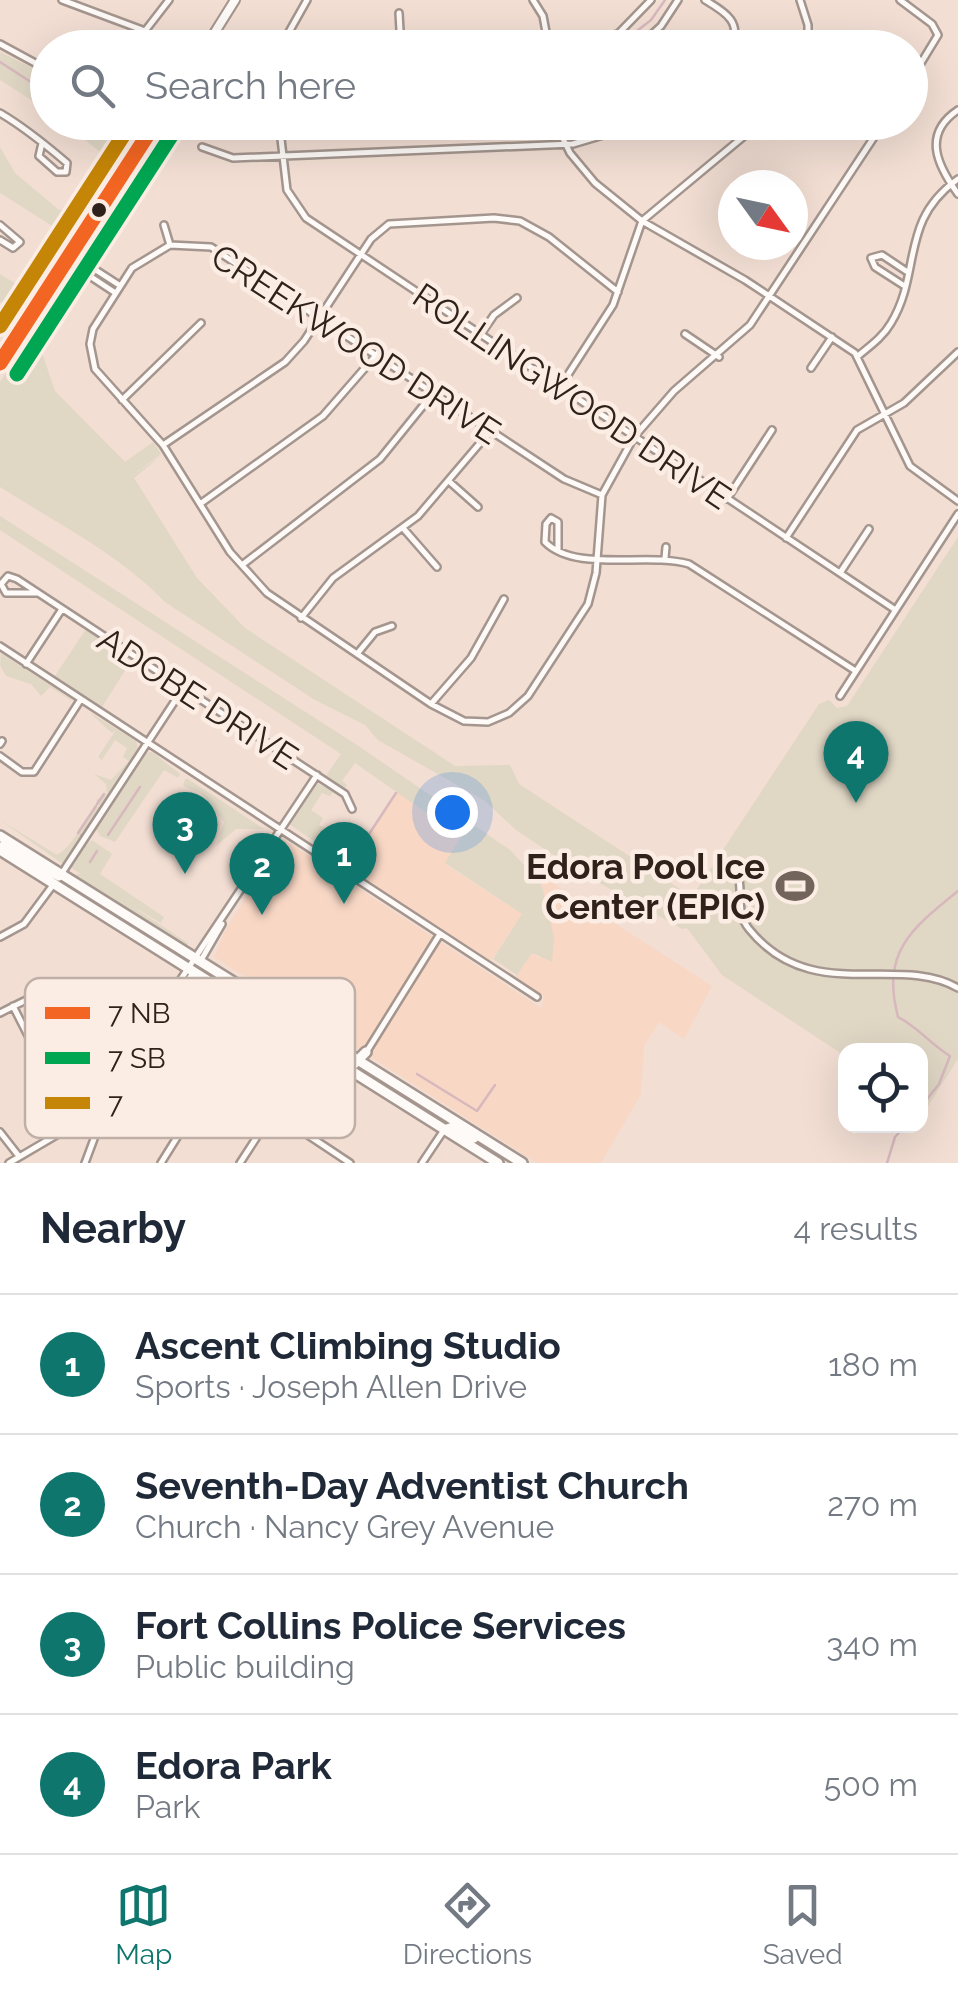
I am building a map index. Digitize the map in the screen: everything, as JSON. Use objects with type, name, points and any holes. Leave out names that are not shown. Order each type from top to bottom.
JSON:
[{"type":"main road","points":[[216,30],[236,0]]},
{"type":"main road","points":[[0,363],[144,140]]},
{"type":"main road","points":[[0,836],[230,978]]},
{"type":"main road","points":[[0,848],[54,876],[61,874]]},
{"type":"main road","points":[[0,848],[201,978]]},
{"type":"main road","points":[[53,885],[63,882],[119,910]]},
{"type":"main road","points":[[355,1051],[517,1160]]},
{"type":"main road","points":[[355,1060],[364,1056]]},
{"type":"main road","points":[[355,1075],[498,1162]]},
{"type":"main road","points":[[444,1130],[453,1128],[517,1160]]},
{"type":"street","points":[[62,0],[143,30]]},
{"type":"street","points":[[146,30],[169,0]]},
{"type":"street","points":[[290,30],[306,0]]},
{"type":"street","points":[[533,0],[545,30]]},
{"type":"street","points":[[622,30],[651,0]]},
{"type":"street","points":[[656,30],[678,0]]},
{"type":"street","points":[[705,0],[733,21],[735,30]]},
{"type":"street","points":[[800,0],[808,30]]},
{"type":"street","points":[[900,0],[937,31],[928,55]]},
{"type":"street","points":[[399,13],[400,30]]},
{"type":"street","points":[[0,44],[30,60]]},
{"type":"street","points":[[958,110],[942,125],[935,148],[939,166],[958,194]]},
{"type":"street","points":[[0,112],[30,134]]},
{"type":"street","points":[[38,140],[42,143],[67,163],[66,172],[57,172],[39,156],[42,143]]},
{"type":"street","name":"ROLLINGWOOD DRIVE","points":[[282,140],[287,190],[300,213],[894,609]]},
{"type":"street","points":[[562,140],[595,183],[642,222],[771,296],[858,356],[916,473],[958,501]]},
{"type":"street","points":[[202,147],[233,158],[584,140]]},
{"type":"street","points":[[560,388],[618,292],[642,222],[740,140]]},
{"type":"street","points":[[69,258],[114,292],[92,329],[90,352],[95,369],[163,444],[258,586],[431,704],[471,723],[496,720],[528,696],[588,604],[602,495],[634,437],[674,391],[719,356],[771,296],[872,140]]},
{"type":"street","points":[[858,356],[893,321],[919,224],[958,179]]},
{"type":"street","points":[[163,444],[285,362],[378,231],[398,222],[512,219],[550,236],[618,292]]},
{"type":"street","points":[[0,225],[20,242],[13,248],[0,240]]},
{"type":"street","points":[[164,225],[170,245]]},
{"type":"street","name":"CREEKWOOD DRIVE","points":[[114,292],[140,260],[170,245],[200,244],[220,250],[571,484],[602,495]]},
{"type":"street","points":[[904,285],[875,267],[872,258],[878,254],[906,271]]},
{"type":"street","points":[[69,258],[119,285]]},
{"type":"street","points":[[480,335],[494,315],[517,298]]},
{"type":"street","points":[[0,312],[26,326]]},
{"type":"street","points":[[122,400],[201,324]]},
{"type":"street","points":[[684,334],[719,356]]},
{"type":"street","points":[[812,368],[832,337]]},
{"type":"street","points":[[786,538],[857,430],[904,403],[958,352]]},
{"type":"street","points":[[200,504],[323,416],[378,353]]},
{"type":"street","points":[[242,566],[380,459],[435,391]]},
{"type":"street","points":[[301,618],[333,578],[403,528],[451,483],[492,430]]},
{"type":"street","points":[[726,499],[772,430]]},
{"type":"street","points":[[451,483],[478,507]]},
{"type":"street","points":[[840,696],[958,514]]},
{"type":"street","points":[[558,551],[558,522],[551,518],[546,524],[546,542],[558,551],[596,560],[666,558],[707,573],[854,670]]},
{"type":"street","points":[[403,528],[437,568]]},
{"type":"street","points":[[840,573],[869,529]]},
{"type":"street","points":[[666,546],[666,558]]},
{"type":"street","name":"ADOBE DRIVE","points":[[38,593],[6,593],[1,584],[11,576],[38,593],[345,794],[352,808]]},
{"type":"street","points":[[431,704],[471,658],[504,599]]},
{"type":"street","points":[[26,664],[62,609]]},
{"type":"street","points":[[356,654],[375,632],[392,626]]},
{"type":"street","points":[[0,646],[537,996]]},
{"type":"street","points":[[61,874],[184,687]]},
{"type":"street","points":[[0,756],[27,773],[35,771],[81,699]]},
{"type":"street","points":[[186,978],[316,776]]},
{"type":"street","points":[[732,865],[738,872],[741,914],[758,939],[813,972],[932,979],[958,988]]},
{"type":"street","points":[[0,937],[24,924],[53,885]]},
{"type":"street","points":[[364,1056],[440,934]]},
{"type":"street","points":[[185,978],[190,971]]},
{"type":"street","points":[[0,1013],[25,1000]]},
{"type":"street","points":[[13,1006],[25,1029]]},
{"type":"street","points":[[422,1163],[444,1130]]},
{"type":"street","points":[[0,1132],[18,1154]]},
{"type":"street","points":[[8,1163],[49,1138]]},
{"type":"street","points":[[85,1163],[94,1138]]},
{"type":"street","points":[[160,1163],[176,1138]]},
{"type":"street","points":[[240,1163],[256,1138]]},
{"type":"street","points":[[312,1138],[350,1163]]},
{"type":"shaded area","points":[[0,52],[30,67],[30,99],[0,80]]},
{"type":"shaded area","points":[[85,140],[130,140],[19,310],[0,302],[0,274],[16,284],[26,270],[33,274],[52,246],[45,241],[54,227],[0,193],[0,147],[15,173],[59,210],[71,208],[98,175],[94,171],[105,156]]},
{"type":"shaded area","points":[[72,270],[75,272],[39,330],[39,344],[55,391],[125,462],[153,442],[161,454],[129,478],[162,455],[134,478],[197,578],[245,628],[455,766],[510,765],[519,784],[692,897],[819,704],[829,700],[837,708],[847,706],[958,537],[958,1059],[928,1106],[928,1043],[838,1043],[838,1051],[722,975],[687,928],[682,929],[576,870],[516,830],[485,801],[378,740],[365,725],[315,700],[165,602],[107,554],[0,487],[0,382]]},
{"type":"shaded area","points":[[0,516],[357,745],[510,850],[541,883],[554,937],[552,962],[532,953],[517,975],[493,959],[522,914],[445,863],[461,837],[355,763],[342,781],[347,785],[344,789],[325,777],[341,754],[0,530]]},
{"type":"shaded area","points":[[86,629],[151,672],[131,661],[102,707],[55,676]]},
{"type":"shaded area","points":[[1,653],[72,701],[50,687],[41,696],[31,684],[6,676],[0,665]]},
{"type":"shaded area","points":[[89,712],[136,741],[138,749],[63,864],[0,820],[57,855],[69,845],[99,806],[96,800],[107,794],[106,784],[94,774],[111,780],[129,761],[123,757],[127,748],[115,740],[102,760],[98,757],[116,730],[112,733]]},
{"type":"shaded area","points":[[152,752],[180,774],[178,778],[164,770],[115,842],[100,836],[96,829],[145,753]]},
{"type":"shaded area","points":[[185,779],[264,829],[236,829],[216,846],[224,822],[201,793],[183,786]]},
{"type":"shaded area","points":[[316,783],[334,791],[330,796],[322,793],[311,810],[323,818],[319,825],[329,830],[326,839],[347,853],[342,860],[289,824]]},
{"type":"shaded area","points":[[397,792],[461,837],[445,864],[522,914],[491,961],[348,868]]},
{"type":"shaded area","points":[[283,839],[541,1008],[544,996],[516,977],[532,953],[540,959],[541,883],[534,871],[712,986],[684,1039],[659,1022],[644,1046],[641,1094],[601,1163],[537,1163],[355,1047],[355,978],[247,978],[214,957],[225,931]]},
{"type":"shaded area","points":[[90,840],[88,845],[92,840],[112,854],[100,874],[164,917],[161,923],[130,905],[188,943],[187,946],[70,875],[81,874],[70,867]]},
{"type":"waterway","points":[[638,30],[665,0]]},
{"type":"waterway","points":[[0,62],[30,81]]},
{"type":"waterway","points":[[108,835],[140,787]]},
{"type":"waterway","points":[[350,863],[396,793]]},
{"type":"waterway","points":[[97,804],[104,794]]},
{"type":"waterway","points":[[78,833],[96,806]]},
{"type":"waterway","points":[[90,862],[97,851]]},
{"type":"waterway","points":[[928,1098],[939,1084],[950,1056],[898,1017],[894,975],[897,959],[914,930],[958,891]]},
{"type":"waterway","points":[[417,1074],[477,1111],[495,1085]]},
{"type":"waterway","points":[[887,1163],[899,1133]]},
{"type":"transit line","name":"7","points":[[0,326],[120,140]]},
{"type":"transit line","points":[[0,363],[144,140]]},
{"type":"transit line","points":[[17,374],[168,140]]},
{"type":"place","name":"Edora Park","points":[[856,803]]},
{"type":"place","name":"Fort Collins Police Services","points":[[185,874]]},
{"type":"place","name":"Edora Pool Ice Center (EPIC)","points":[[795,886]]},
{"type":"place","name":"Ascent Climbing Studio","points":[[344,904]]},
{"type":"place","name":"Seventh-Day Adventist Church","points":[[262,915]]}]
